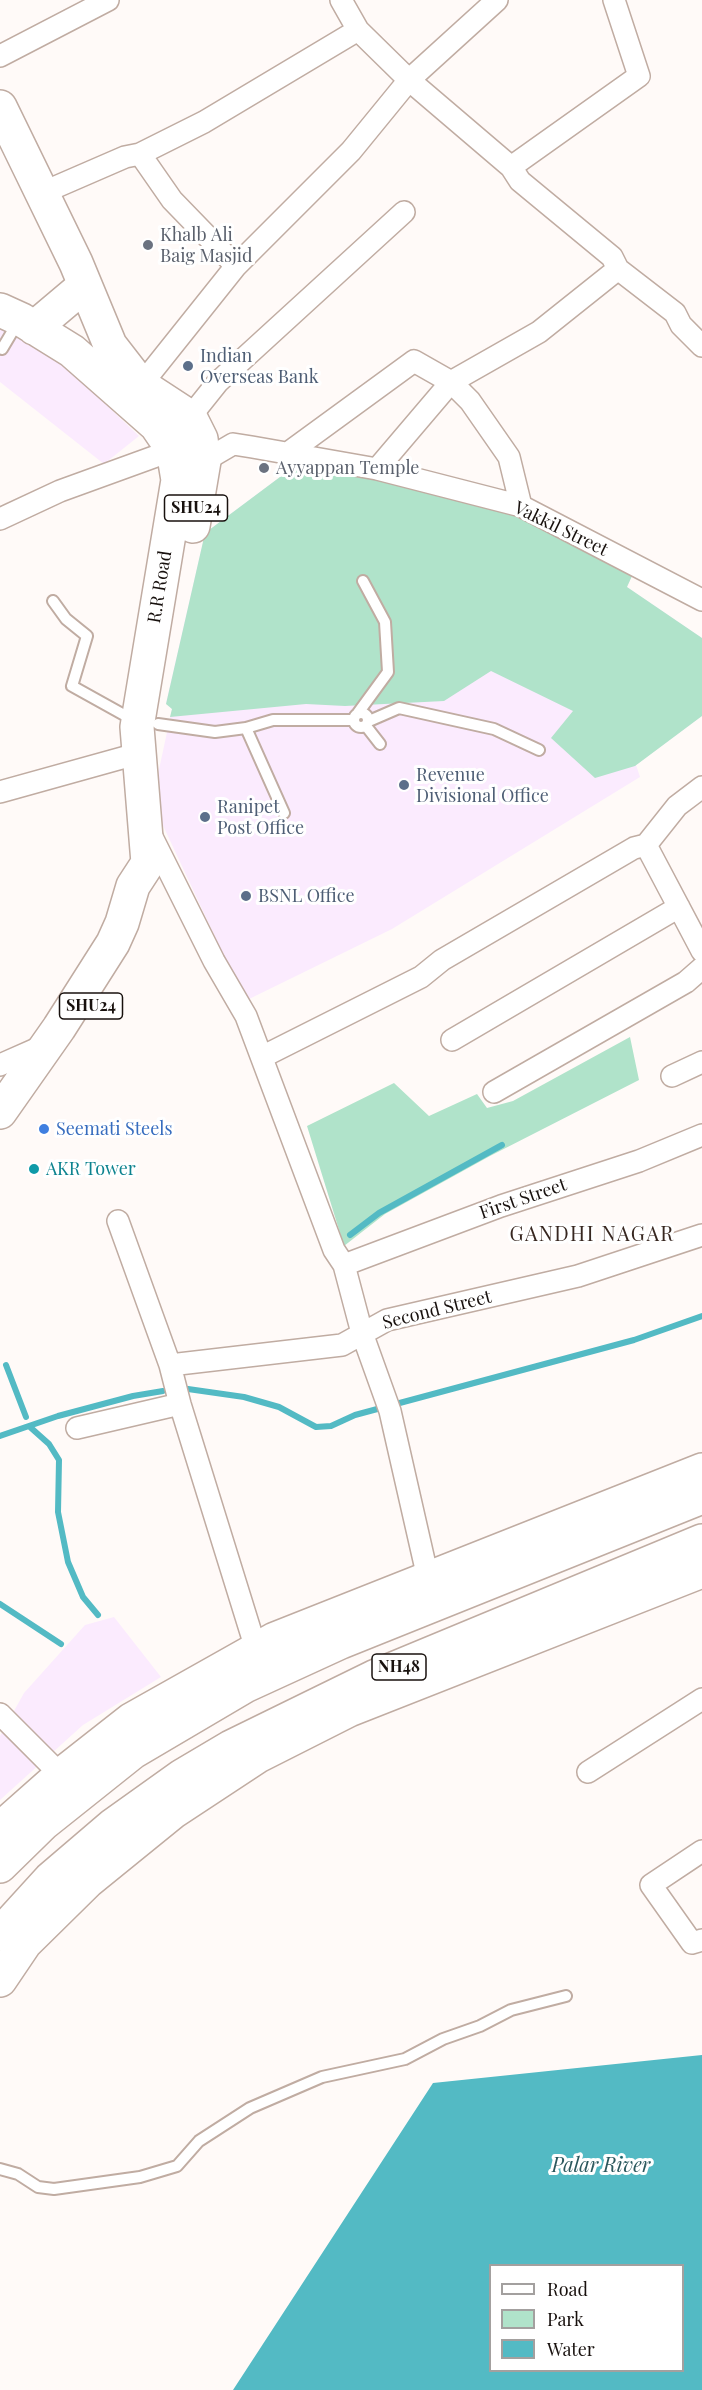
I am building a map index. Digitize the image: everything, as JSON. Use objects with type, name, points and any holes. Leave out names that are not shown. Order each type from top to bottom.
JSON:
[{"type":"main road","points":[[0,107],[85,285],[110,345],[141,385],[190,417]]},
{"type":"main road","points":[[18,319],[85,285]]},
{"type":"main road","name":"R.R Road","points":[[0,1136],[75,1031],[125,952],[152,891],[144,820],[144,742],[178,480],[172,450],[156,425],[72,351],[18,319]]},
{"type":"main road","name":"R.R Road","points":[[144,742],[204,461],[201,440],[190,417]]},
{"type":"main road","name":"SHU24","points":[[0,1112],[49,1043],[113,943],[133,886],[148,863]]},
{"type":"main road","points":[[0,1829],[62,1775],[131,1720],[256,1649],[428,1578],[702,1470]]},
{"type":"main road","name":"NH48","points":[[0,1866],[44,1823],[133,1752],[245,1686],[330,1647],[702,1497]]},
{"type":"main road","points":[[0,1980],[25,1942],[88,1881],[173,1812],[258,1755],[349,1710],[702,1549]]},
{"type":"main road","name":"NH48","points":[[0,1934],[50,1880],[112,1826],[182,1776],[302,1710],[374,1677],[702,1549]]},
{"type":"street","points":[[0,56],[108,0]]},
{"type":"street","points":[[341,0],[358,30],[409,80],[511,167],[520,181],[612,257],[618,269],[675,313],[681,325],[702,346]]},
{"type":"street","points":[[141,385],[236,266],[351,151],[409,80],[497,0]]},
{"type":"street","points":[[511,167],[639,76],[614,0]]},
{"type":"street","points":[[42,193],[125,157],[140,154],[204,122],[358,30]]},
{"type":"street","points":[[140,154],[172,200],[236,266]]},
{"type":"street","points":[[190,417],[218,382],[404,212]]},
{"type":"street","points":[[377,469],[451,382],[539,332],[618,269]]},
{"type":"street","points":[[288,453],[414,362],[451,382],[470,401],[509,457],[521,506]]},
{"type":"street","name":"Vakkil Street","points":[[204,461],[233,444],[377,469],[521,506],[702,600]]},
{"type":"street","points":[[0,519],[60,491],[172,450]]},
{"type":"street","points":[[0,792],[144,742]]},
{"type":"street","points":[[262,1057],[421,976],[442,960],[634,848],[646,845],[677,806],[702,787]]},
{"type":"street","points":[[144,820],[214,961],[246,1016],[334,1250],[344,1265],[362,1333],[387,1401],[428,1578]]},
{"type":"street","points":[[646,845],[702,951]]},
{"type":"street","points":[[452,1040],[679,907]]},
{"type":"street","points":[[494,1092],[686,982],[702,968]]},
{"type":"street","points":[[0,1065],[49,1043]]},
{"type":"street","points":[[672,1076],[702,1062]]},
{"type":"street","name":"First Street","points":[[344,1265],[501,1206],[639,1161],[702,1135]]},
{"type":"street","points":[[118,1221],[170,1365],[256,1649]]},
{"type":"street","name":"Second Street","points":[[170,1365],[342,1345],[387,1320],[578,1276],[702,1235]]},
{"type":"street","points":[[77,1428],[180,1404]]},
{"type":"street","points":[[588,1772],[702,1699]]},
{"type":"street","points":[[0,1714],[62,1775]]},
{"type":"street","points":[[702,1851],[651,1885],[692,1943],[702,1940]]},
{"type":"lane","points":[[2,349],[18,319]]},
{"type":"lane","points":[[356,717],[388,672],[385,622],[363,581]]},
{"type":"lane","points":[[53,601],[66,619],[87,636],[72,686],[144,742],[246,728],[273,720],[356,717]]},
{"type":"lane","points":[[356,717],[359,727],[399,708],[494,729],[539,750]]},
{"type":"lane","points":[[367,723],[380,744]]},
{"type":"lane","points":[[246,728],[284,813]]},
{"type":"lane","points":[[0,2169],[18,2174],[38,2187],[54,2189],[140,2177],[177,2166],[199,2142],[250,2108],[322,2077],[405,2060],[443,2039],[480,2026],[511,2010],[566,1996]]},
{"type":"shaded area","points":[[0,320],[27,330],[139,436],[104,464],[0,382]]},
{"type":"shaded area","points":[[292,456],[632,576],[627,587],[702,638],[702,716],[636,765],[640,777],[392,929],[245,1001],[152,802],[172,709],[166,703],[205,533],[288,471]]},
{"type":"shaded area","points":[[114,1617],[161,1677],[83,1725],[0,1800],[0,1736],[24,1693],[85,1625]]},
{"type":"green space","points":[[292,456],[544,522],[632,576],[627,587],[702,638],[702,716],[635,766],[595,778],[551,738],[573,711],[491,671],[444,701],[345,706],[306,704],[170,717],[172,709],[166,704],[205,533],[288,471]]},
{"type":"green space","points":[[630,1037],[639,1080],[490,1156],[385,1214],[344,1246],[307,1126],[394,1083],[429,1116],[477,1094],[487,1108],[513,1101]]},
{"type":"water","name":"Palar River","points":[[702,2055],[702,2390],[233,2390],[433,2083]]},
{"type":"waterway","points":[[350,1235],[379,1213],[502,1145]]},
{"type":"waterway","points":[[188,1389],[244,1397],[279,1407],[316,1427],[331,1426],[355,1415],[634,1340],[702,1316]]},
{"type":"waterway","points":[[6,1365],[26,1417]]},
{"type":"waterway","points":[[0,1436],[58,1416],[133,1396],[163,1391]]},
{"type":"waterway","points":[[30,1427],[49,1444],[59,1460],[58,1512],[68,1562],[83,1597],[98,1615]]},
{"type":"waterway","points":[[0,1604],[61,1644]]},
{"type":"place","name":"Khalb Ali Baig Masjid","points":[[148,245]]},
{"type":"place","name":"Indian Overseas Bank","points":[[188,366]]},
{"type":"place","name":"Ayyappan Temple","points":[[264,468]]},
{"type":"place","name":"Revenue Divisional Office","points":[[404,785]]},
{"type":"place","name":"Ranipet Post Office","points":[[205,817]]},
{"type":"place","name":"BSNL Office","points":[[246,896]]},
{"type":"place","name":"Seemati Steels","points":[[44,1129]]},
{"type":"place","name":"AKR Tower","points":[[34,1169]]},
{"type":"district","name":"GANDHI NAGAR","points":[[592,1235]]}]
